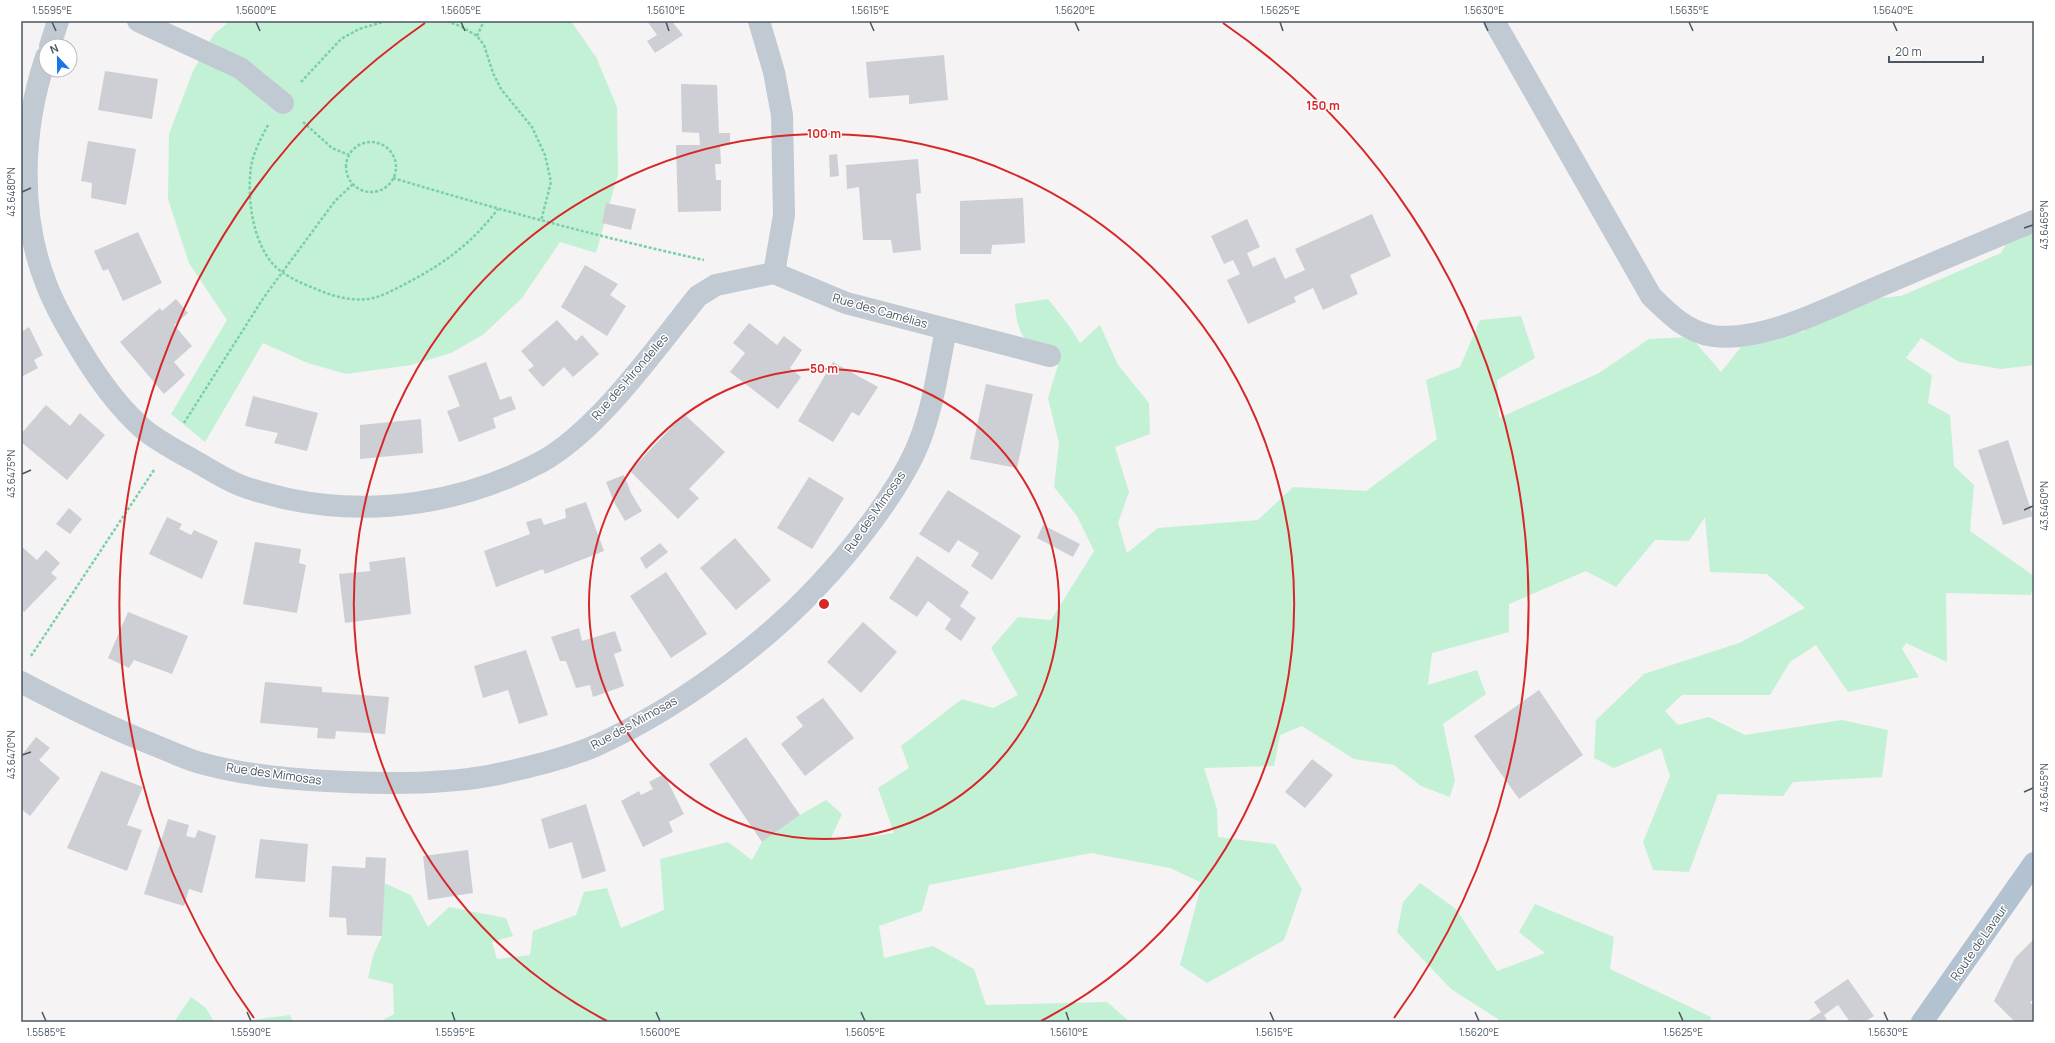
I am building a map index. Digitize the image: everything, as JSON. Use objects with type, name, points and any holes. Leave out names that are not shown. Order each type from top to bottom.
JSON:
[{"type":"main road","name":"Route de Lavaur","points":[[1922,1022],[2034,863]]},
{"type":"street","points":[[53,38],[58,21]]},
{"type":"street","points":[[138,21],[240,68],[283,103]]},
{"type":"street","points":[[759,21],[774,72],[782,115],[784,215],[774,273]]},
{"type":"street","points":[[1494,21],[1651,296],[1670,315],[1687,327],[1712,336],[1730,337],[1752,335],[1795,321],[2034,221]]},
{"type":"street","name":"Rue des Hirondelles","points":[[40,78],[31,110],[28,148],[27,200],[33,238],[47,286],[70,334],[102,383],[141,426],[169,446],[238,485],[275,496],[321,506],[350,508],[390,507],[474,490],[508,478],[544,460],[574,438],[607,406],[698,296],[716,285],[774,273]]},
{"type":"street","name":"Rue des Camélias","points":[[774,273],[846,303],[1050,356]]},
{"type":"street","name":"Rue des Mimosas","points":[[21,682],[70,708],[124,733],[197,762],[246,772],[301,780],[373,783],[439,782],[488,776],[538,765],[594,746],[650,717],[709,680],[761,640],[798,608],[840,563],[893,491],[914,453],[927,416],[946,329]]},
{"type":"path","points":[[386,21],[359,28],[341,39],[322,58],[283,103],[257,147],[251,166],[250,187],[255,225],[262,246],[272,263],[284,273],[331,296],[353,300],[370,299],[391,292],[436,267],[465,246],[498,209]]},
{"type":"path","points":[[447,21],[462,27],[477,36],[484,45],[493,73],[501,89],[532,127],[546,155],[551,182],[550,193],[541,221]]},
{"type":"path","points":[[477,36],[484,21]]},
{"type":"path","points":[[283,103],[332,148],[349,155]]},
{"type":"path","points":[[366,143],[377,143],[387,148],[394,157],[396,167],[393,178],[386,187],[375,192],[363,191],[353,184],[347,176],[346,165],[349,155],[356,147],[366,143]]},
{"type":"path","points":[[393,178],[498,209],[616,241],[707,261]]},
{"type":"path","points":[[30,658],[169,446],[264,297],[284,273],[335,201],[353,184]]},
{"type":"green space","points":[[230,21],[571,21],[596,57],[617,107],[618,174],[596,253],[560,242],[522,298],[484,334],[451,353],[411,365],[346,374],[308,363],[263,343],[205,442],[171,414],[227,320],[189,263],[168,199],[169,134],[193,71],[214,34]]},
{"type":"green space","points":[[2034,218],[2034,365],[2001,369],[1959,362],[1921,338],[1906,358],[1932,375],[1928,403],[1950,415],[1954,466],[1974,485],[1970,531],[2034,576],[2031,595],[1946,593],[1947,662],[1906,643],[1902,649],[1919,677],[1848,692],[1816,645],[1790,662],[1770,695],[1682,695],[1665,711],[1678,725],[1709,717],[1745,735],[1842,720],[1888,730],[1882,777],[1793,782],[1783,796],[1718,794],[1689,872],[1653,870],[1643,842],[1670,776],[1661,748],[1614,768],[1594,758],[1596,720],[1644,674],[1739,643],[1805,608],[1767,574],[1710,572],[1705,517],[1689,541],[1655,540],[1616,587],[1586,571],[1509,604],[1509,632],[1432,653],[1428,685],[1477,670],[1486,694],[1443,724],[1455,780],[1450,797],[1421,786],[1394,765],[1354,759],[1302,726],[1280,735],[1274,766],[1204,768],[1217,809],[1218,837],[1275,844],[1302,889],[1284,940],[1207,983],[1180,965],[1202,883],[1170,868],[1091,853],[929,885],[922,911],[879,926],[884,958],[933,946],[974,969],[986,1005],[1107,1002],[1130,1022],[379,1022],[394,1014],[393,984],[368,978],[373,956],[382,936],[384,883],[411,895],[428,927],[449,907],[506,918],[513,936],[492,942],[497,959],[530,955],[533,931],[576,915],[584,892],[607,888],[621,928],[664,910],[660,859],[728,842],[752,860],[762,842],[800,815],[826,800],[842,814],[831,838],[847,840],[894,833],[878,788],[909,768],[901,746],[962,699],[993,708],[1018,695],[991,648],[1018,617],[1051,620],[1094,551],[1077,516],[1054,487],[1059,443],[1048,398],[1058,365],[1033,347],[1022,334],[1016,316],[1015,304],[1048,299],[1070,327],[1080,343],[1100,325],[1118,365],[1149,403],[1150,434],[1115,447],[1129,492],[1118,523],[1127,553],[1158,528],[1258,520],[1293,487],[1366,491],[1437,439],[1426,380],[1460,367],[1480,320],[1521,316],[1535,358],[1497,380],[1499,418],[1599,373],[1649,339],[1691,337],[1721,372],[1748,338],[1803,332],[1838,302],[1901,296],[2001,253],[2018,224]]},
{"type":"green space","points":[[1420,883],[1456,909],[1497,971],[1545,953],[1519,932],[1535,904],[1614,937],[1610,969],[1711,1017],[1710,1022],[1498,1022],[1498,1019],[1451,989],[1397,932],[1403,902]]},
{"type":"green space","points":[[191,997],[206,1008],[214,1022],[174,1022]]},
{"type":"green space","points":[[290,1015],[293,1022],[236,1022]]},
{"type":"building","points":[[647,21],[676,21],[673,23],[683,35],[655,53],[647,41],[657,35]]},
{"type":"building","points":[[944,55],[948,100],[909,104],[909,95],[869,98],[866,62]]},
{"type":"building","points":[[105,71],[158,79],[152,119],[98,110]]},
{"type":"building","points":[[681,84],[717,85],[719,133],[730,133],[730,145],[720,145],[721,164],[715,164],[716,180],[721,180],[721,211],[678,212],[676,145],[700,145],[699,133],[682,132]]},
{"type":"building","points":[[88,141],[136,149],[126,205],[91,198],[92,183],[81,181]]},
{"type":"building","points":[[837,154],[839,176],[830,177],[829,155]]},
{"type":"building","points":[[918,159],[921,193],[916,194],[921,250],[893,253],[891,240],[863,240],[859,187],[847,189],[846,165]]},
{"type":"building","points":[[1023,198],[1025,243],[992,245],[991,254],[960,254],[960,201]]},
{"type":"building","points":[[606,203],[636,209],[631,230],[602,223]]},
{"type":"building","points":[[1372,214],[1391,256],[1350,275],[1358,294],[1323,310],[1313,288],[1294,297],[1296,302],[1248,324],[1227,280],[1240,274],[1233,260],[1224,264],[1211,236],[1247,219],[1260,247],[1247,253],[1253,267],[1275,257],[1285,279],[1305,270],[1295,249]]},
{"type":"building","points":[[138,232],[162,283],[123,301],[108,269],[103,271],[94,251]]},
{"type":"building","points":[[585,265],[618,284],[610,295],[626,306],[607,336],[561,307]]},
{"type":"building","points":[[176,299],[188,313],[174,325],[192,346],[174,362],[185,375],[164,394],[120,342],[160,308],[162,311]]},
{"type":"building","points":[[557,320],[576,341],[582,335],[599,354],[573,377],[564,367],[543,387],[528,370],[534,366],[521,351]]},
{"type":"building","points":[[749,323],[777,345],[784,336],[802,350],[790,368],[801,377],[778,409],[730,372],[745,353],[733,343]]},
{"type":"building","points":[[29,327],[43,355],[34,360],[38,368],[21,377],[21,332]]},
{"type":"building","points":[[486,362],[500,400],[511,396],[516,409],[493,418],[496,428],[459,442],[447,411],[460,406],[448,376]]},
{"type":"building","points":[[833,362],[878,387],[859,416],[852,412],[833,442],[798,421]]},
{"type":"building","points":[[986,384],[1033,394],[1017,468],[970,459]]},
{"type":"building","points":[[253,396],[318,413],[307,451],[274,443],[278,433],[245,426]]},
{"type":"building","points":[[46,405],[70,426],[80,413],[105,435],[67,480],[21,442],[21,434]]},
{"type":"building","points":[[684,414],[725,452],[689,489],[699,498],[678,519],[630,471]]},
{"type":"building","points":[[421,419],[423,453],[360,459],[360,425]]},
{"type":"building","points":[[2008,440],[2033,516],[2003,525],[1978,450]]},
{"type":"building","points":[[624,475],[631,493],[642,511],[625,521],[614,502],[606,482]]},
{"type":"building","points":[[809,477],[844,498],[812,549],[777,528]]},
{"type":"building","points":[[948,490],[1021,536],[992,580],[971,566],[979,553],[958,540],[949,553],[919,534]]},
{"type":"building","points":[[586,502],[604,551],[545,574],[543,569],[496,587],[484,551],[530,534],[526,522],[541,518],[544,525],[566,518],[565,509]]},
{"type":"building","points":[[69,508],[82,519],[70,534],[56,524]]},
{"type":"building","points":[[167,517],[182,524],[179,529],[191,535],[194,530],[218,541],[202,579],[149,554]]},
{"type":"building","points":[[1043,525],[1080,544],[1073,557],[1037,538]]},
{"type":"building","points":[[735,538],[771,580],[736,610],[700,568]]},
{"type":"building","points":[[255,542],[301,549],[299,563],[306,565],[297,613],[243,604]]},
{"type":"building","points":[[660,543],[668,552],[646,569],[640,558]]},
{"type":"building","points":[[21,546],[37,560],[46,550],[60,563],[51,573],[57,578],[24,612],[21,609]]},
{"type":"building","points":[[917,556],[969,592],[960,606],[976,618],[961,641],[945,629],[951,619],[928,601],[917,617],[889,598]]},
{"type":"building","points":[[405,557],[411,614],[345,623],[339,574],[370,571],[369,562]]},
{"type":"building","points":[[666,572],[707,634],[671,658],[630,596]]},
{"type":"building","points":[[128,612],[188,636],[172,674],[134,660],[129,668],[108,658]]},
{"type":"building","points":[[863,622],[897,652],[861,693],[827,662]]},
{"type":"building","points":[[579,628],[582,641],[615,631],[622,651],[614,654],[624,686],[593,697],[590,685],[576,688],[566,661],[560,661],[551,637]]},
{"type":"building","points":[[526,650],[548,715],[519,724],[508,690],[483,698],[474,666]]},
{"type":"building","points":[[265,682],[322,687],[322,692],[389,697],[385,734],[336,731],[335,739],[317,738],[318,728],[260,723]]},
{"type":"building","points":[[1539,690],[1583,755],[1519,799],[1474,736]]},
{"type":"building","points":[[823,698],[854,738],[805,776],[781,744],[803,726],[796,717]]},
{"type":"building","points":[[36,737],[50,748],[39,760],[60,778],[30,816],[21,809],[21,756]]},
{"type":"building","points":[[746,737],[800,815],[762,842],[709,764]]},
{"type":"building","points":[[1312,759],[1333,775],[1305,808],[1285,792]]},
{"type":"building","points":[[101,771],[143,787],[127,825],[142,830],[127,871],[67,848]]},
{"type":"building","points":[[664,774],[684,814],[669,822],[673,832],[643,847],[621,801],[639,791],[641,795],[653,789],[649,782]]},
{"type":"building","points":[[586,804],[606,871],[582,879],[572,842],[549,849],[541,819]]},
{"type":"building","points":[[168,819],[189,825],[186,836],[195,838],[198,830],[216,836],[202,893],[189,889],[184,906],[144,894]]},
{"type":"building","points":[[260,839],[308,844],[305,882],[255,878]]},
{"type":"building","points":[[468,850],[473,893],[428,900],[423,856]]},
{"type":"building","points":[[366,857],[386,858],[382,936],[347,935],[346,918],[329,917],[332,866],[365,868]]},
{"type":"building","points":[[2034,939],[2034,973],[2032,976],[2034,978],[2034,999],[2030,1002],[2034,1007],[2034,1020],[2032,1022],[2015,1022],[1994,1001],[2015,958]]},
{"type":"building","points":[[1848,979],[1874,1016],[1864,1022],[1850,1022],[1838,1005],[1824,1015],[1828,1022],[1806,1022],[1821,1012],[1814,1002]]}]
